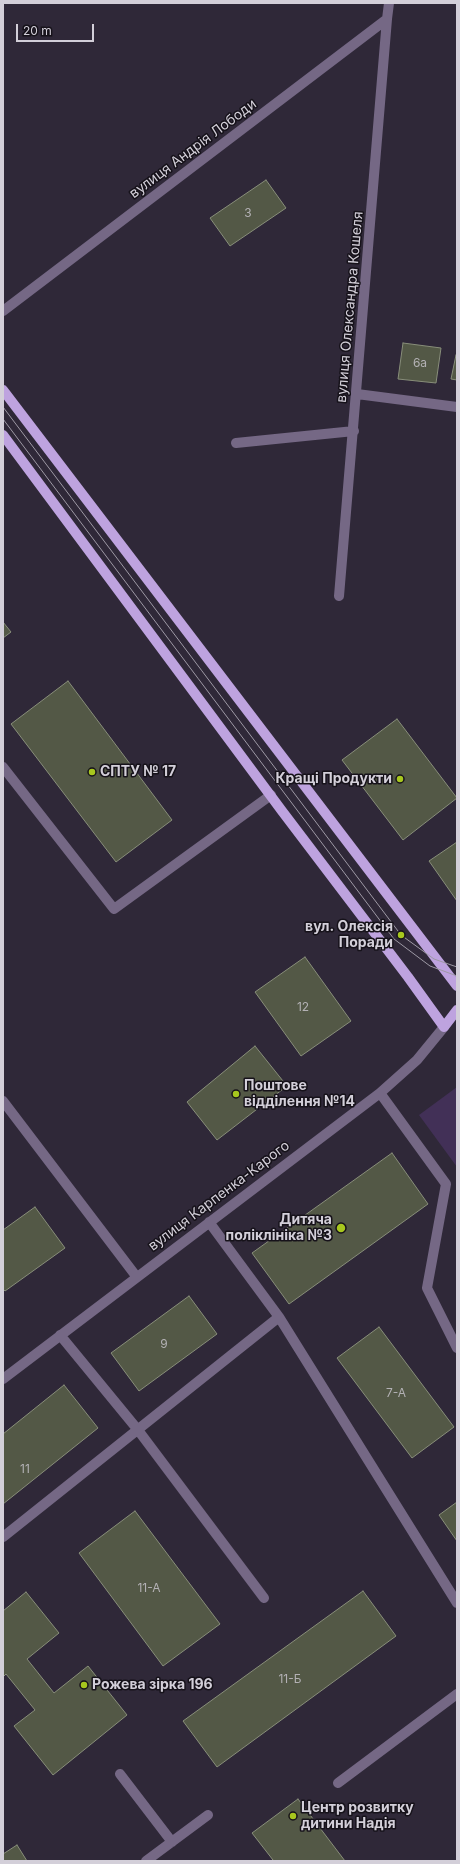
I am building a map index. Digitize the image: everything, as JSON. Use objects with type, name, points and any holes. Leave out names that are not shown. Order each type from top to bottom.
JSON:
[{"type":"main road","points":[[3,390],[457,986]]},
{"type":"main road","points":[[3,435],[444,1027]]},
{"type":"main road","name":"вулиця Карпенка-Карого","points":[[444,1027],[457,1010]]},
{"type":"main road","name":"вулиця Карпенка-Карого","points":[[444,1027],[457,1022]]},
{"type":"street","points":[[388,19],[389,3]]},
{"type":"street","name":"вулиця Андрія Лободи","points":[[3,311],[388,19]]},
{"type":"street","name":"вулиця Олександра Кошеля","points":[[339,596],[388,19]]},
{"type":"street","points":[[357,394],[457,407]]},
{"type":"street","points":[[236,443],[354,431]]},
{"type":"street","points":[[3,767],[114,909],[271,796]]},
{"type":"street","name":"вулиця Карпенка-Карого","points":[[3,1379],[136,1276],[380,1093],[417,1060],[444,1027]]},
{"type":"street","points":[[380,1093],[446,1184],[428,1288],[457,1346]]},
{"type":"street","points":[[3,1102],[136,1276]]},
{"type":"street","points":[[209,1222],[279,1317],[457,1603]]},
{"type":"street","points":[[3,1537],[279,1317]]},
{"type":"street","points":[[60,1335],[138,1430],[264,1598]]},
{"type":"street","points":[[338,1783],[457,1694]]},
{"type":"street","points":[[120,1774],[172,1842]]},
{"type":"street","points":[[146,1861],[208,1815]]},
{"type":"shaded area","points":[[457,1087],[457,1167],[419,1115]]},
{"type":"building","points":[[266,180],[286,208],[230,246],[210,218]]},
{"type":"building","points":[[403,343],[441,348],[436,383],[398,379]]},
{"type":"building","points":[[457,355],[457,380],[451,379]]},
{"type":"building","points":[[3,622],[11,632],[3,638]]},
{"type":"building","name":"СПТУ № 17","points":[[68,681],[172,820],[116,862],[11,724]]},
{"type":"building","name":"Кращі Продукти","points":[[397,719],[457,798],[403,840],[342,760]]},
{"type":"building","points":[[457,842],[457,901],[429,861]]},
{"type":"building","points":[[305,957],[351,1021],[301,1056],[255,992]]},
{"type":"building","name":"Поштове відділення №14","points":[[255,1046],[287,1086],[217,1140],[187,1102]]},
{"type":"building","name":"Дитяча поліклініка №3","points":[[392,1153],[428,1204],[289,1304],[252,1253]]},
{"type":"building","points":[[35,1207],[65,1248],[5,1291],[3,1289],[3,1230]]},
{"type":"building","points":[[189,1296],[217,1334],[139,1391],[111,1353]]},
{"type":"building","points":[[379,1327],[454,1427],[412,1458],[337,1358]]},
{"type":"building","points":[[64,1385],[98,1428],[3,1504],[3,1434]]},
{"type":"building","points":[[457,1502],[457,1541],[439,1515]]},
{"type":"building","points":[[135,1511],[220,1624],[163,1666],[79,1553]]},
{"type":"building","points":[[363,1591],[396,1636],[217,1767],[183,1721]]},
{"type":"building","name":"Рожева зірка 196","points":[[26,1592],[59,1633],[27,1659],[54,1693],[88,1666],[127,1715],[53,1775],[14,1726],[35,1710],[6,1674],[3,1677],[3,1611]]},
{"type":"building","name":"Центр розвитку дитини Надія","points":[[298,1799],[345,1861],[271,1861],[273,1860],[252,1833]]},
{"type":"building","points":[[17,1845],[27,1861],[3,1861],[3,1854]]},
{"type":"tram line","points":[[3,407],[401,935],[434,959],[457,967]]},
{"type":"tram line","points":[[3,419],[394,939],[430,966],[457,976]]},
{"type":"place","name":"СПТУ № 17","points":[[92,772]]},
{"type":"place","name":"Кращі Продукти","points":[[400,779]]},
{"type":"place","name":"вул. Олексія Поради","points":[[401,935]]},
{"type":"place","name":"Поштове відділення №14","points":[[236,1094]]},
{"type":"place","name":"Дитяча поліклініка №3","points":[[341,1228]]},
{"type":"place","name":"Рожева зірка 196","points":[[84,1685]]},
{"type":"place","name":"Центр розвитку дитини Надія","points":[[293,1816]]}]
